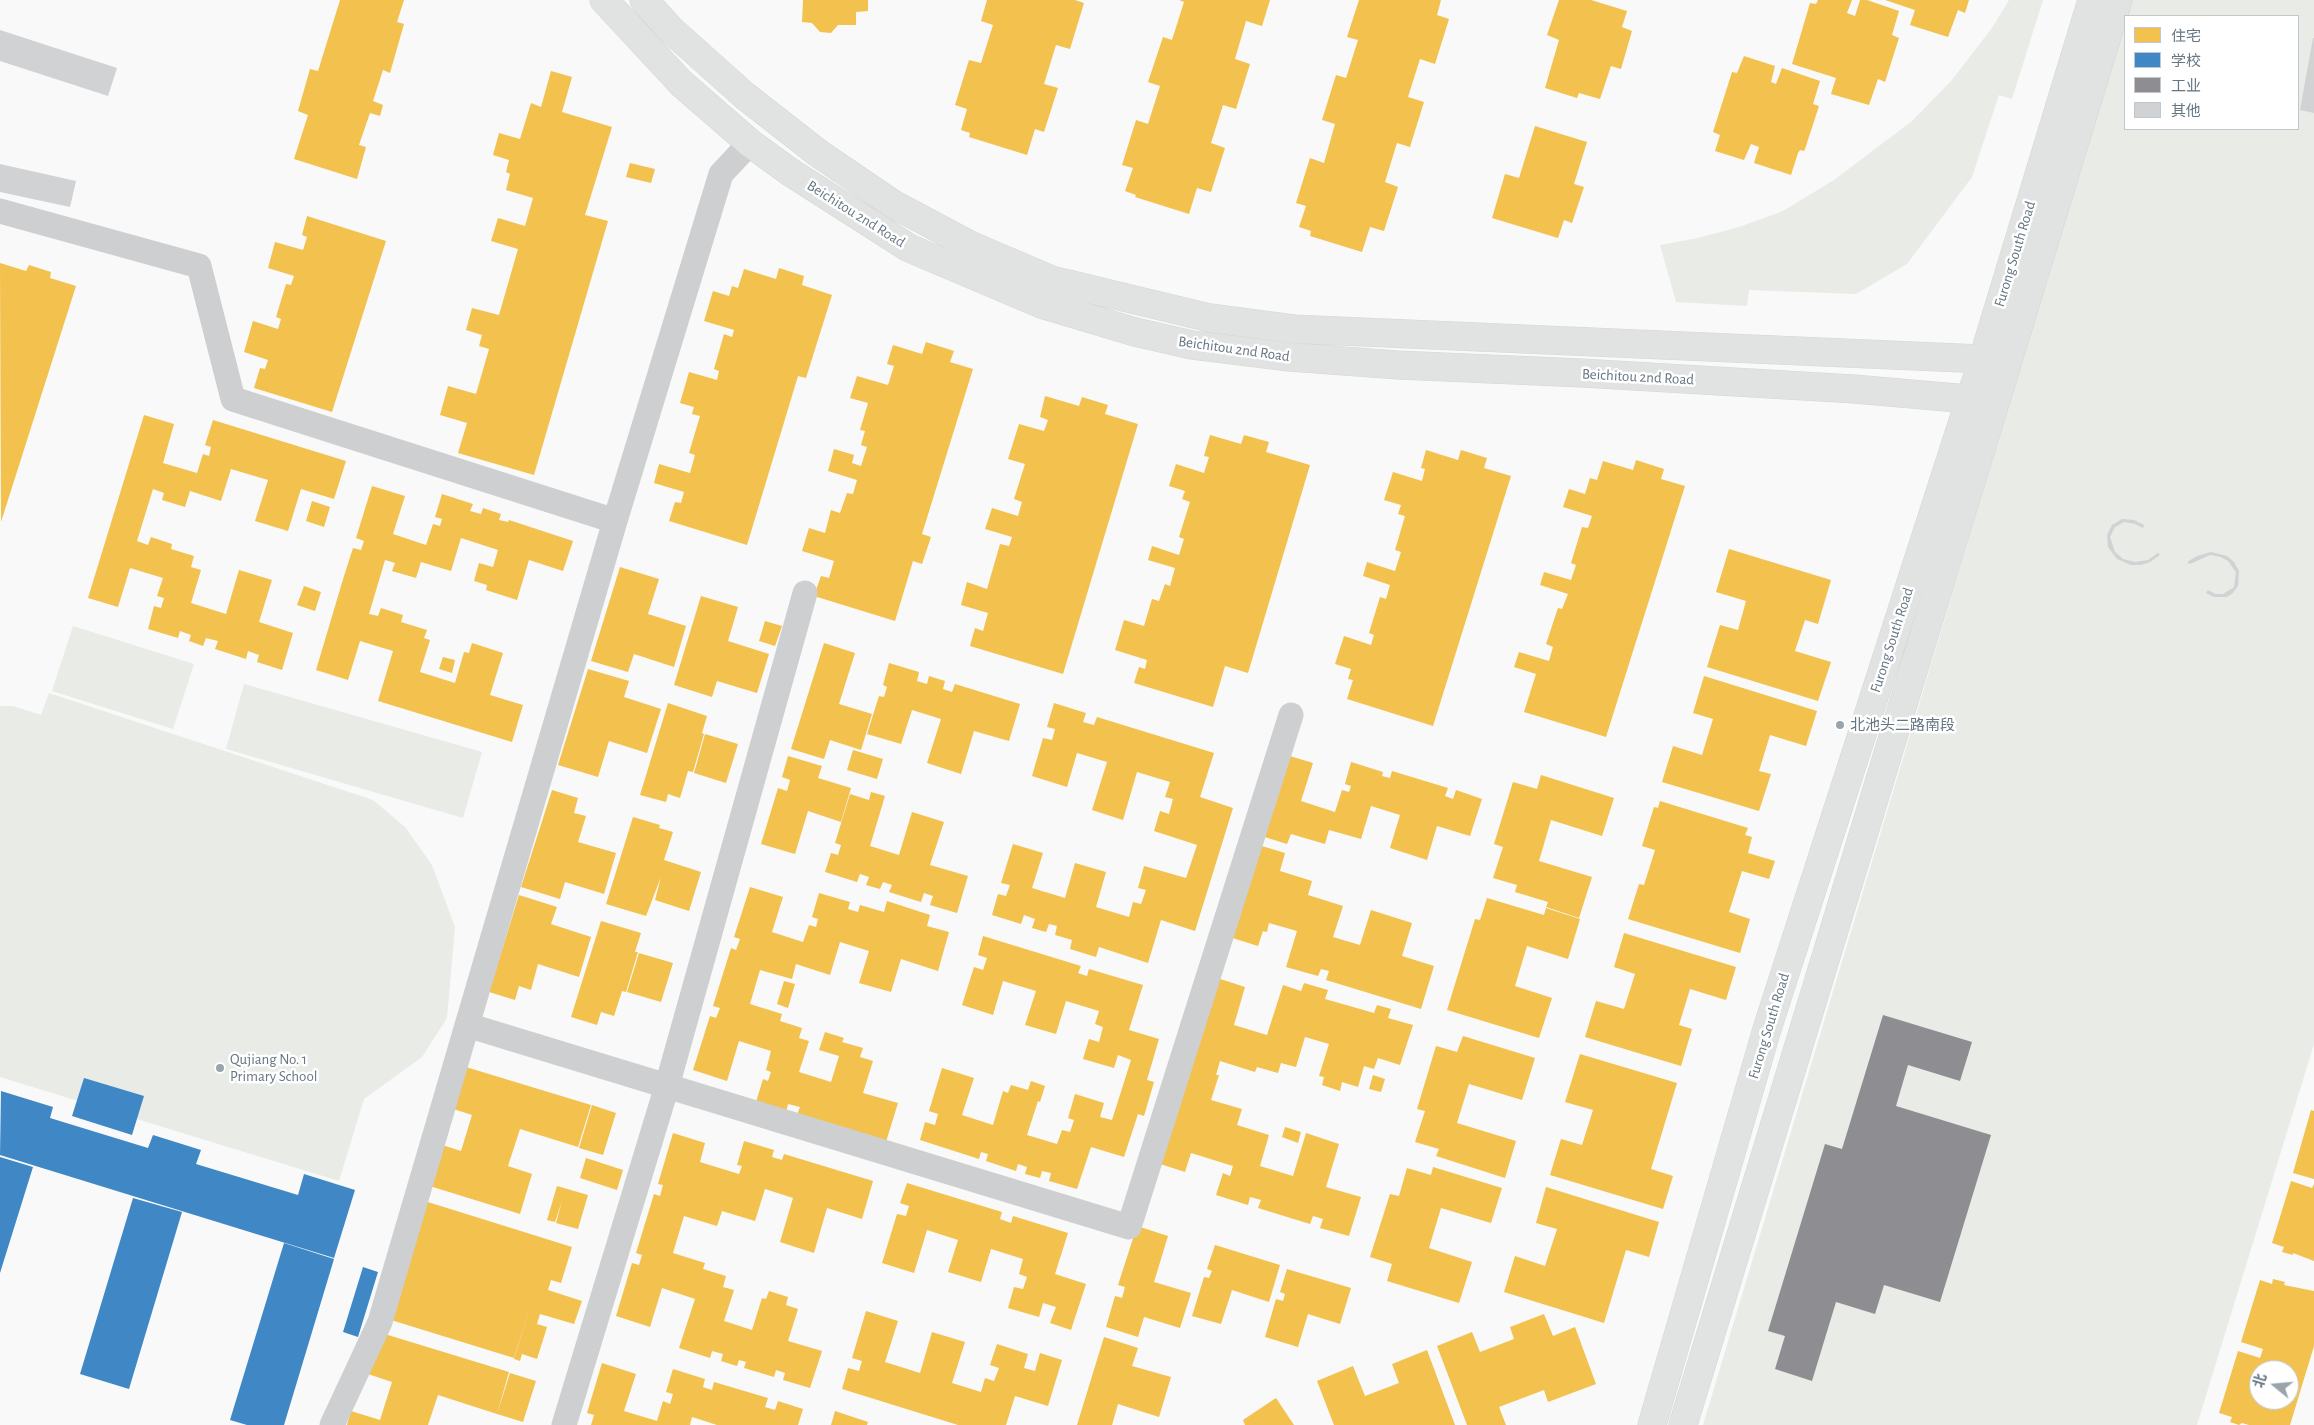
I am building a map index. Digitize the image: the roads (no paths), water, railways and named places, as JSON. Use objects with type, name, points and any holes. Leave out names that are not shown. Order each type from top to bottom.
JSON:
[{"type":"main road","name":"Beichitou 2nd Road","points":[[604,0],[681,83],[750,143],[790,172],[909,248],[1041,304],[1135,332],[1192,346],[1289,357],[1389,365],[1844,389],[1969,400]]},
{"type":"main road","name":"Beichitou 2nd Road","points":[[644,0],[670,29],[745,96],[818,153],[892,204],[970,245],[1052,280],[1210,318],[1294,329],[1983,359]]},
{"type":"main road","name":"Furong South Road","points":[[1652,1425],[1767,1028],[1983,359],[2092,0]]},
{"type":"main road","name":"Furong South Road","points":[[1683,1425],[2118,0]]},
{"type":"street","points":[[332,1425],[380,1322],[615,522],[722,174],[750,143]]},
{"type":"street","points":[[0,211],[199,266],[233,400],[615,522]]},
{"type":"street","points":[[564,1425],[667,1086],[805,594]]},
{"type":"street","points":[[467,1025],[1130,1227],[1291,715]]},
{"type":"place","name":"北池头二路南段","points":[[1840,725]]},
{"type":"place","name":"Qujiang No. 1 Primary School","points":[[220,1068]]}]
